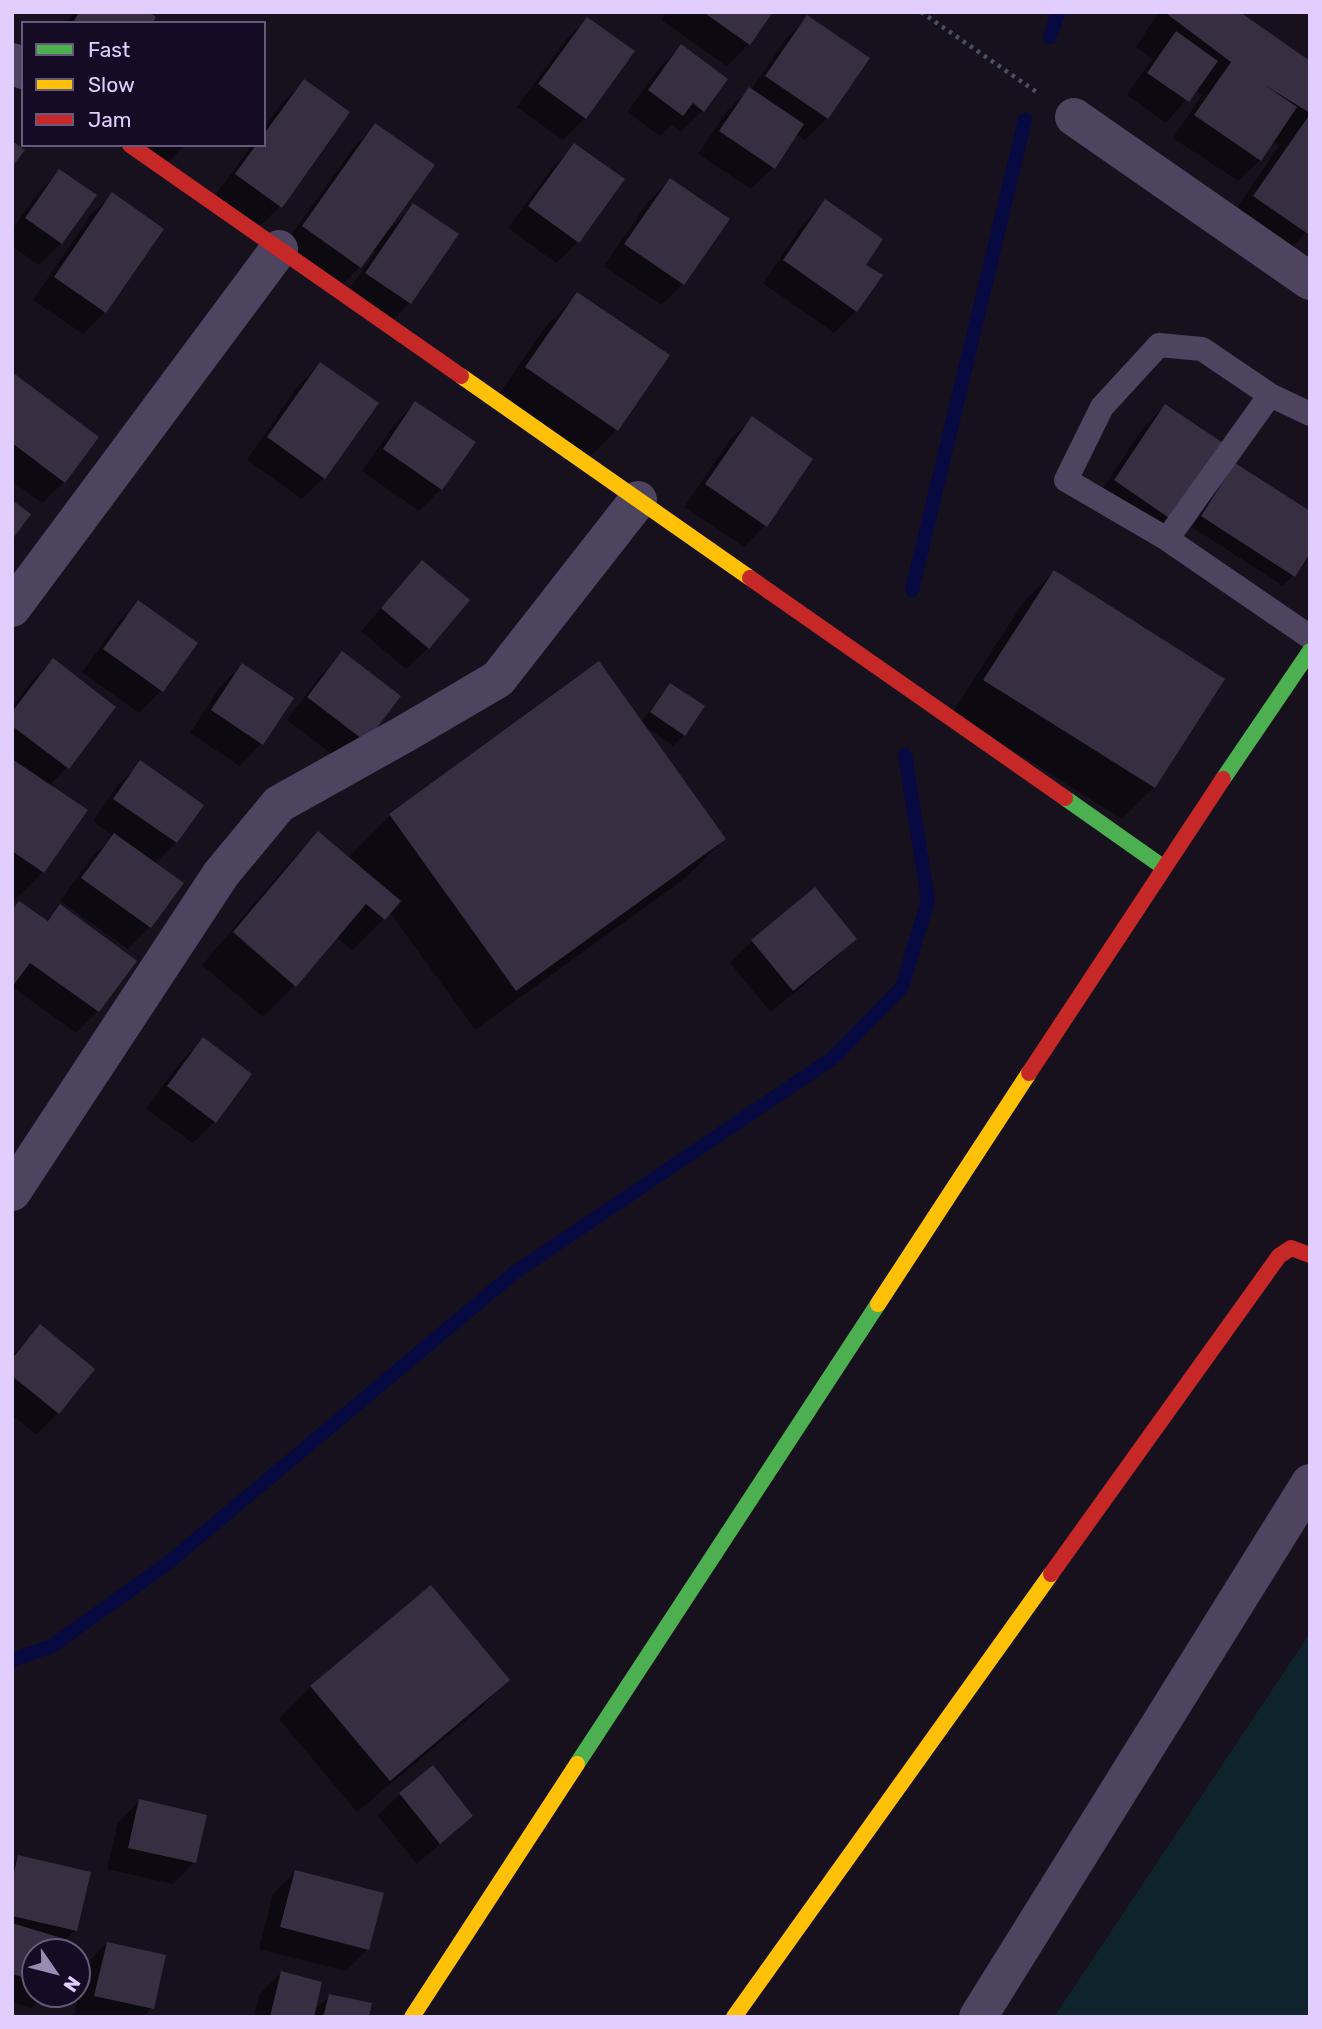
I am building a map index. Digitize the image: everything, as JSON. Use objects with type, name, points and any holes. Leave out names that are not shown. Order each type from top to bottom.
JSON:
[{"type":"street","points":[[1074,117],[1310,281]]},
{"type":"street","points":[[134,147],[1163,867]]},
{"type":"street","points":[[12,608],[279,249]]},
{"type":"street","points":[[12,1192],[221,874],[279,804],[498,679],[638,500]]},
{"type":"street","points":[[412,2017],[1163,867],[1310,652]]},
{"type":"street","points":[[734,2017],[1279,1256],[1292,1248],[1310,1255]]},
{"type":"street","points":[[978,2017],[1310,1483]]},
{"type":"lane","points":[[1310,414],[1270,395],[1202,349],[1159,345],[1102,407],[1066,480],[1167,539],[1310,637]]},
{"type":"lane","points":[[1167,539],[1270,395]]},
{"type":"path","points":[[921,12],[1074,117]]},
{"type":"shaded area","points":[[1310,1633],[1310,2017],[1054,2017]]},
{"type":"building","points":[[79,12],[149,12],[156,17],[153,21],[74,21]]},
{"type":"building","points":[[703,12],[773,12],[750,45]]},
{"type":"building","points":[[1240,12],[1310,61],[1310,113],[1263,84],[1297,107],[1261,161],[1194,115],[1231,62],[1167,14]]},
{"type":"building","points":[[807,15],[870,58],[828,119],[765,76]]},
{"type":"building","points":[[587,17],[635,51],[586,119],[538,84]]},
{"type":"building","points":[[1176,31],[1218,61],[1189,102],[1147,73]]},
{"type":"building","points":[[681,44],[728,79],[704,112],[693,103],[683,116],[648,90]]},
{"type":"building","points":[[304,79],[350,112],[282,208],[235,174],[255,147],[266,147],[266,131]]},
{"type":"building","points":[[749,87],[804,124],[775,169],[719,131]]},
{"type":"building","points":[[1310,114],[1310,231],[1308,234],[1253,196]]},
{"type":"building","points":[[375,123],[435,165],[361,268],[302,226]]},
{"type":"building","points":[[12,141],[25,150],[12,167]]},
{"type":"building","points":[[574,143],[625,179],[579,243],[528,206]]},
{"type":"building","points":[[59,169],[97,195],[62,244],[25,218]]},
{"type":"building","points":[[670,178],[730,219],[684,285],[624,244]]},
{"type":"building","points":[[112,192],[164,229],[106,313],[54,277]]},
{"type":"building","points":[[825,199],[883,239],[866,265],[883,275],[857,312],[783,260]]},
{"type":"building","points":[[413,203],[459,234],[411,304],[365,273]]},
{"type":"building","points":[[577,292],[670,355],[618,431],[525,367]]},
{"type":"building","points":[[320,362],[379,403],[325,479],[267,437]]},
{"type":"building","points":[[12,372],[99,437],[65,483],[12,443]]},
{"type":"building","points":[[415,401],[476,442],[442,490],[383,449]]},
{"type":"building","points":[[1165,404],[1223,443],[1172,520],[1114,480]]},
{"type":"building","points":[[752,416],[813,459],[767,527],[705,484]]},
{"type":"building","points":[[1235,463],[1310,511],[1310,553],[1295,577],[1201,516]]},
{"type":"building","points":[[12,500],[31,514],[12,540]]},
{"type":"building","points":[[422,560],[470,600],[429,649],[381,608]]},
{"type":"building","points":[[1054,570],[1225,679],[1155,788],[983,680]]},
{"type":"building","points":[[138,600],[198,643],[163,692],[103,649]]},
{"type":"building","points":[[342,651],[401,696],[366,742],[307,697]]},
{"type":"building","points":[[53,658],[116,707],[69,769],[12,726],[12,712]]},
{"type":"building","points":[[599,661],[726,839],[516,991],[389,814]]},
{"type":"building","points":[[242,663],[294,698],[263,745],[211,710]]},
{"type":"building","points":[[670,683],[705,706],[685,736],[650,712]]},
{"type":"building","points":[[12,759],[88,810],[44,873],[12,851]]},
{"type":"building","points":[[140,760],[204,805],[177,843],[113,799]]},
{"type":"building","points":[[318,831],[401,901],[385,920],[366,904],[296,987],[233,932]]},
{"type":"building","points":[[114,833],[184,883],[151,928],[81,878]]},
{"type":"building","points":[[815,887],[857,939],[793,991],[751,940]]},
{"type":"building","points":[[19,901],[48,921],[60,904],[137,961],[99,1012],[30,963],[12,987],[12,910]]},
{"type":"building","points":[[203,1037],[252,1074],[216,1123],[167,1086]]},
{"type":"building","points":[[40,1324],[95,1369],[59,1414],[12,1376],[12,1359]]},
{"type":"building","points":[[431,1585],[510,1680],[390,1781],[310,1686]]},
{"type":"building","points":[[433,1765],[473,1816],[440,1844],[399,1793]]},
{"type":"building","points":[[139,1799],[207,1815],[196,1863],[128,1848]]},
{"type":"building","points":[[18,1855],[91,1872],[77,1931],[12,1916],[12,1881]]},
{"type":"building","points":[[295,1870],[384,1893],[369,1950],[280,1927]]},
{"type":"building","points":[[12,1923],[61,1938],[21,1938],[21,1977],[12,1974]]},
{"type":"building","points":[[107,1942],[166,1955],[154,2009],[94,1996]]},
{"type":"building","points":[[281,1971],[322,1982],[314,2017],[270,2017]]},
{"type":"building","points":[[329,1994],[372,2003],[369,2017],[323,2017]]},
{"type":"waterway","points":[[1050,37],[1058,12]]},
{"type":"waterway","points":[[912,590],[1025,120]]},
{"type":"waterway","points":[[12,1660],[52,1646],[168,1563],[514,1273],[833,1058],[902,987],[928,900],[905,755]]},
{"type":"traffic: fast","points":[[1223,779],[1310,651]]},
{"type":"traffic: fast","points":[[1065,798],[1163,867]]},
{"type":"traffic: fast","points":[[577,1764],[878,1304]]},
{"type":"traffic: slow","points":[[461,376],[750,578]]},
{"type":"traffic: slow","points":[[878,1304],[1029,1073]]},
{"type":"traffic: slow","points":[[734,2017],[1051,1574]]},
{"type":"traffic: slow","points":[[412,2017],[577,1764]]},
{"type":"traffic: jam","points":[[133,147],[461,376]]},
{"type":"traffic: jam","points":[[750,578],[1065,798]]},
{"type":"traffic: jam","points":[[1029,1073],[1223,779]]},
{"type":"traffic: jam","points":[[1051,1574],[1279,1256],[1291,1248],[1310,1255]]}]
